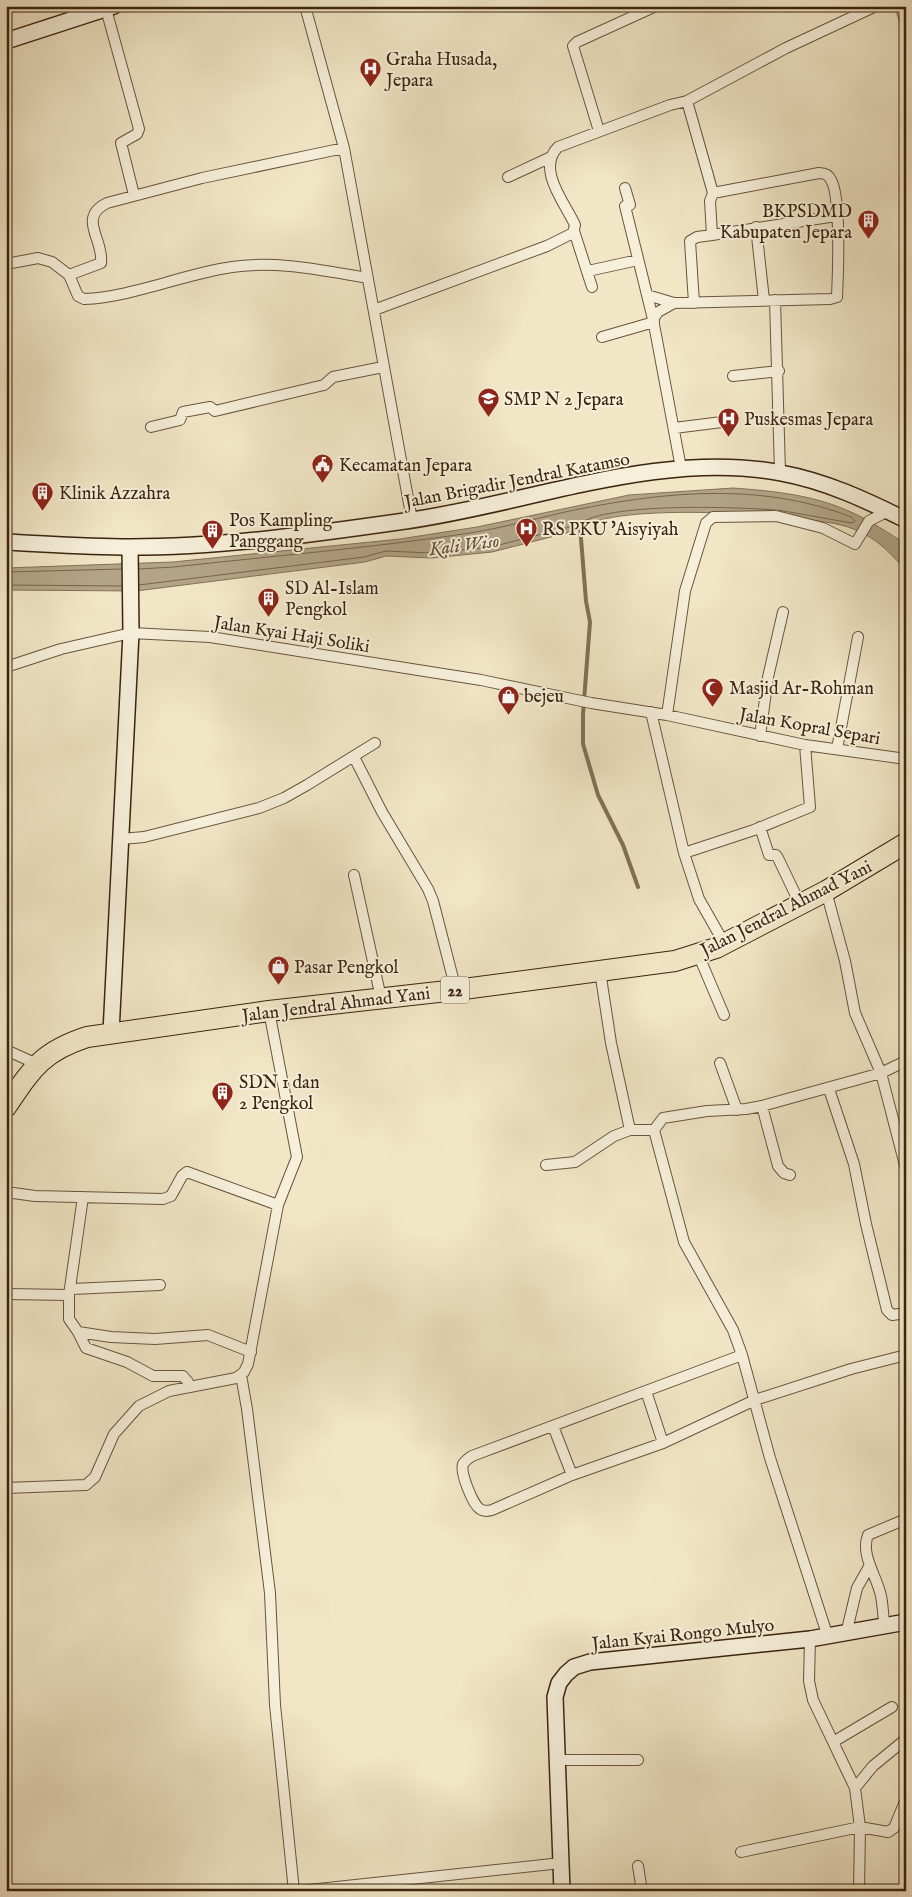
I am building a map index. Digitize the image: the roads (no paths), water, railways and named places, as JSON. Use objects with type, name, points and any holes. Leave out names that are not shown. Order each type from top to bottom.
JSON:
[{"type":"highway","name":"Jalan Jendral Ahmad Yani","points":[[6,1107],[37,1064],[58,1047],[71,1042],[112,1033],[269,1011],[456,990],[676,961],[724,943],[826,891],[906,843]]},
{"type":"street","points":[[305,6],[344,148],[412,520]]},
{"type":"street","points":[[599,131],[573,46],[577,42],[656,6]]},
{"type":"street","points":[[508,176],[550,157],[558,147],[686,101],[786,48],[876,6]]},
{"type":"street","points":[[900,6],[906,22]]},
{"type":"street","points":[[6,41],[77,12],[110,13],[139,129],[137,134],[121,143],[134,195]]},
{"type":"street","points":[[686,101],[713,193],[710,201],[712,235]]},
{"type":"street","points":[[69,275],[101,263],[92,218],[96,210],[107,202],[202,178],[344,148]]},
{"type":"street","points":[[550,157],[550,174],[575,225],[574,231],[592,287]]},
{"type":"street","points":[[647,295],[674,303],[830,299],[837,297],[834,187],[832,181],[824,173],[713,193]]},
{"type":"street","points":[[625,188],[630,205],[625,206],[653,320],[682,468]]},
{"type":"street","points":[[694,303],[690,240],[697,237],[756,227],[836,216]]},
{"type":"street","points":[[756,227],[779,371],[780,472]]},
{"type":"street","points":[[374,310],[547,246],[574,231]]},
{"type":"street","points":[[6,264],[38,258],[52,262],[69,275],[78,296],[84,299],[165,283],[204,272],[255,264],[328,271],[368,278]]},
{"type":"street","points":[[588,271],[638,260]]},
{"type":"street","points":[[602,337],[653,320],[658,312],[674,303]]},
{"type":"street","points":[[151,427],[180,420],[183,412],[207,407],[216,411],[324,386],[332,377],[383,367]]},
{"type":"street","points":[[733,376],[779,371]]},
{"type":"street","points":[[674,428],[730,421]]},
{"type":"street","name":"Jalan Brigadir Jendral Katamso","points":[[6,542],[130,547],[192,545],[303,535],[412,520],[579,486],[682,468],[727,467],[780,472],[824,483],[906,520]]},
{"type":"street","points":[[667,715],[685,591],[706,524],[710,519],[713,517],[776,516],[823,528],[852,543],[858,541],[869,521],[888,511]]},
{"type":"street","points":[[112,1033],[130,632],[130,547]]},
{"type":"street","points":[[760,736],[768,677],[783,612]]},
{"type":"street","name":"Jalan Kyai Haji Soliki","points":[[6,667],[61,649],[130,632],[210,637],[472,678],[591,703]]},
{"type":"street","points":[[837,750],[858,637]]},
{"type":"street","name":"Jalan Kopral Separi","points":[[591,703],[667,715],[806,745],[906,759]]},
{"type":"street","points":[[651,712],[684,853],[699,899],[724,943]]},
{"type":"street","points":[[121,839],[144,837],[259,808],[284,798],[375,743]]},
{"type":"street","points":[[684,853],[760,827],[810,807],[806,745]]},
{"type":"street","points":[[354,756],[382,812],[428,889],[456,990]]},
{"type":"street","points":[[760,827],[769,855],[776,855],[778,858],[800,904]]},
{"type":"street","points":[[354,875],[381,998]]},
{"type":"street","points":[[826,891],[845,961],[855,1013],[881,1073],[906,1170]]},
{"type":"street","points":[[698,954],[724,1015]]},
{"type":"street","points":[[600,972],[611,1043],[630,1130]]},
{"type":"street","points":[[6,1488],[86,1485],[95,1477],[114,1434],[139,1406],[169,1391],[224,1381],[241,1375],[248,1364],[267,1255],[278,1205],[297,1156],[269,1011]]},
{"type":"street","points":[[6,1050],[37,1064]]},
{"type":"street","points":[[654,1130],[663,1118],[707,1111],[738,1110],[762,1106],[881,1073],[906,1060]]},
{"type":"street","points":[[720,1063],[738,1110]]},
{"type":"street","points":[[828,1089],[854,1164],[866,1224],[887,1310],[889,1314],[901,1314]]},
{"type":"street","points":[[762,1106],[778,1166],[784,1173],[790,1175]]},
{"type":"street","points":[[546,1165],[575,1162],[614,1136],[630,1130],[654,1130]]},
{"type":"street","points":[[654,1130],[684,1242],[732,1330],[742,1355],[770,1458],[828,1637]]},
{"type":"street","points":[[6,1192],[83,1197],[168,1198],[176,1190],[182,1176],[187,1172],[278,1205]]},
{"type":"street","points":[[83,1197],[70,1292],[69,1319],[86,1348],[127,1362],[153,1376],[183,1376],[188,1382],[188,1387]]},
{"type":"street","points":[[6,1294],[70,1292],[160,1285]]},
{"type":"street","points":[[78,1332],[111,1338],[155,1339],[208,1335],[251,1352]]},
{"type":"street","points":[[742,1355],[467,1459],[462,1470],[468,1489],[478,1508],[487,1511],[572,1475],[663,1442],[755,1400],[851,1369],[906,1355]]},
{"type":"street","points":[[241,1375],[247,1408],[270,1593],[274,1705],[294,1891]]},
{"type":"street","points":[[646,1391],[663,1442]]},
{"type":"street","points":[[553,1426],[572,1475]]},
{"type":"street","points":[[885,1627],[881,1596],[870,1565],[866,1546],[868,1535],[906,1519]]},
{"type":"street","points":[[846,1634],[857,1588],[870,1565]]},
{"type":"street","name":"Jalan Kyai Rongo Mulyo","points":[[562,1891],[555,1697],[559,1682],[574,1667],[613,1658],[828,1637],[906,1622]]},
{"type":"street","points":[[810,1639],[809,1681],[813,1700],[855,1788],[860,1826],[859,1891]]},
{"type":"street","points":[[833,1742],[892,1707]]},
{"type":"street","points":[[855,1788],[874,1766],[906,1739]]},
{"type":"street","points":[[557,1760],[638,1760]]},
{"type":"street","points":[[741,1852],[860,1826],[884,1833],[891,1831],[906,1799]]},
{"type":"street","points":[[299,1891],[562,1863]]},
{"type":"street","points":[[638,1866],[642,1891]]},
{"type":"water","name":"Kali Wiso","points":[[733,488],[779,492],[809,498],[860,516],[906,544],[906,570],[873,539],[848,527],[794,518],[710,513],[667,513],[629,515],[599,520],[582,529],[492,552],[431,558],[386,556],[365,562],[136,591],[6,590],[6,568],[173,562],[400,539],[477,527],[629,495]]},
{"type":"waterway","points":[[580,526],[586,601],[590,622],[583,714],[583,744],[598,795],[623,845],[638,887]]},
{"type":"place","name":"Graha Husada, Jepara","points":[[370,88]]},
{"type":"place","name":"BKPSDMD Kabupaten Jepara","points":[[868,240]]},
{"type":"place","name":"SMP N 2 Jepara","points":[[488,418]]},
{"type":"place","name":"Puskesmas Jepara","points":[[728,438]]},
{"type":"place","name":"Kecamatan Jepara","points":[[323,484]]},
{"type":"place","name":"Klinik Azzahra","points":[[43,512]]},
{"type":"place","name":"RS PKU 'Aisyiyah","points":[[526,548]]},
{"type":"place","name":"Pos Kampling Panggang","points":[[213,549]]},
{"type":"place","name":"SD Al-Islam Pengkol","points":[[269,617]]},
{"type":"place","name":"Masjid Ar-Rohman","points":[[713,707]]},
{"type":"place","name":"bejeu","points":[[508,715]]},
{"type":"place","name":"Pasar Pengkol","points":[[278,986]]},
{"type":"place","name":"SDN 1 dan 2 Pengkol","points":[[223,1111]]}]
